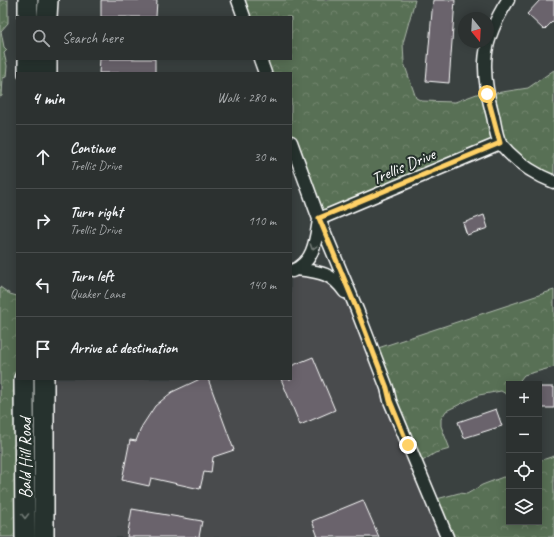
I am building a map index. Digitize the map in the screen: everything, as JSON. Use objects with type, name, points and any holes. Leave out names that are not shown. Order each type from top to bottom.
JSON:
[{"type":"main road","points":[[28,0],[28,16]]},
{"type":"main road","points":[[48,0],[48,16]]},
{"type":"main road","points":[[28,60],[28,72]]},
{"type":"main road","points":[[47,60],[47,72]]},
{"type":"main road","name":"Bald Hill Road","points":[[24,380],[25,537]]},
{"type":"main road","points":[[44,380],[44,537]]},
{"type":"main road","points":[[44,474],[53,380]]},
{"type":"street","points":[[238,0],[244,16]]},
{"type":"street","points":[[508,0],[490,35],[486,52],[484,71],[487,94],[500,143],[518,162],[537,175],[554,182]]},
{"type":"street","points":[[260,60],[265,72]]},
{"type":"street","name":"Trellis Drive","points":[[319,218],[500,143]]},
{"type":"street","points":[[292,145],[319,218],[387,388],[390,401],[447,537]]},
{"type":"street","points":[[294,270],[307,260],[312,252],[319,218]]},
{"type":"street","points":[[294,270],[321,272],[329,276],[341,286],[354,304]]},
{"type":"shaded area","points":[[292,273],[323,274],[349,298],[447,537],[24,537],[26,380],[292,380]]},
{"type":"green space","points":[[0,0],[8,0],[8,23],[1,31],[4,47],[7,50],[4,53],[7,66],[6,77],[3,78],[2,96],[0,97]]},
{"type":"green space","points":[[237,0],[415,0],[403,43],[404,63],[416,98],[422,101],[455,102],[485,91],[489,94],[528,88],[554,70],[554,183],[502,147],[320,219],[292,147],[292,72],[264,72],[259,60],[292,60],[292,16],[243,16]]},
{"type":"green space","points":[[0,287],[10,294],[16,296],[16,380],[24,537],[0,537]]},
{"type":"green space","points":[[554,290],[554,367],[524,375],[519,381],[506,381],[506,394],[501,391],[479,395],[446,411],[441,419],[441,426],[450,449],[435,453],[418,464],[372,350]]},
{"type":"green space","points":[[554,456],[554,537],[447,537],[433,500],[459,493],[467,494],[482,485],[503,477],[506,478],[506,525],[542,525],[542,460]]},
{"type":"building","points":[[101,0],[157,0],[156,16],[101,16]]},
{"type":"building","points":[[433,0],[455,0],[449,83],[426,81]]},
{"type":"building","points":[[540,0],[554,0],[554,20],[544,30],[527,14]]},
{"type":"building","points":[[100,60],[155,60],[155,72],[99,72]]},
{"type":"building","points":[[484,215],[488,228],[467,235],[463,223]]},
{"type":"building","points":[[313,357],[335,410],[300,425],[281,380],[292,380],[292,366]]},
{"type":"building","points":[[198,380],[208,380],[234,450],[213,457],[211,473],[204,472],[200,489],[151,478],[149,486],[122,480],[130,440],[136,441],[142,426],[155,406],[172,392]]},
{"type":"building","points":[[542,387],[554,387],[554,408],[542,408]]},
{"type":"building","points":[[496,409],[502,426],[464,438],[458,422]]},
{"type":"building","points":[[363,500],[379,537],[318,537],[312,521]]},
{"type":"building","points":[[132,509],[202,521],[199,537],[127,537]]},
{"type":"route","points":[[408,445],[390,401],[387,388],[357,310],[335,260],[319,218],[500,143],[487,94]]}]
